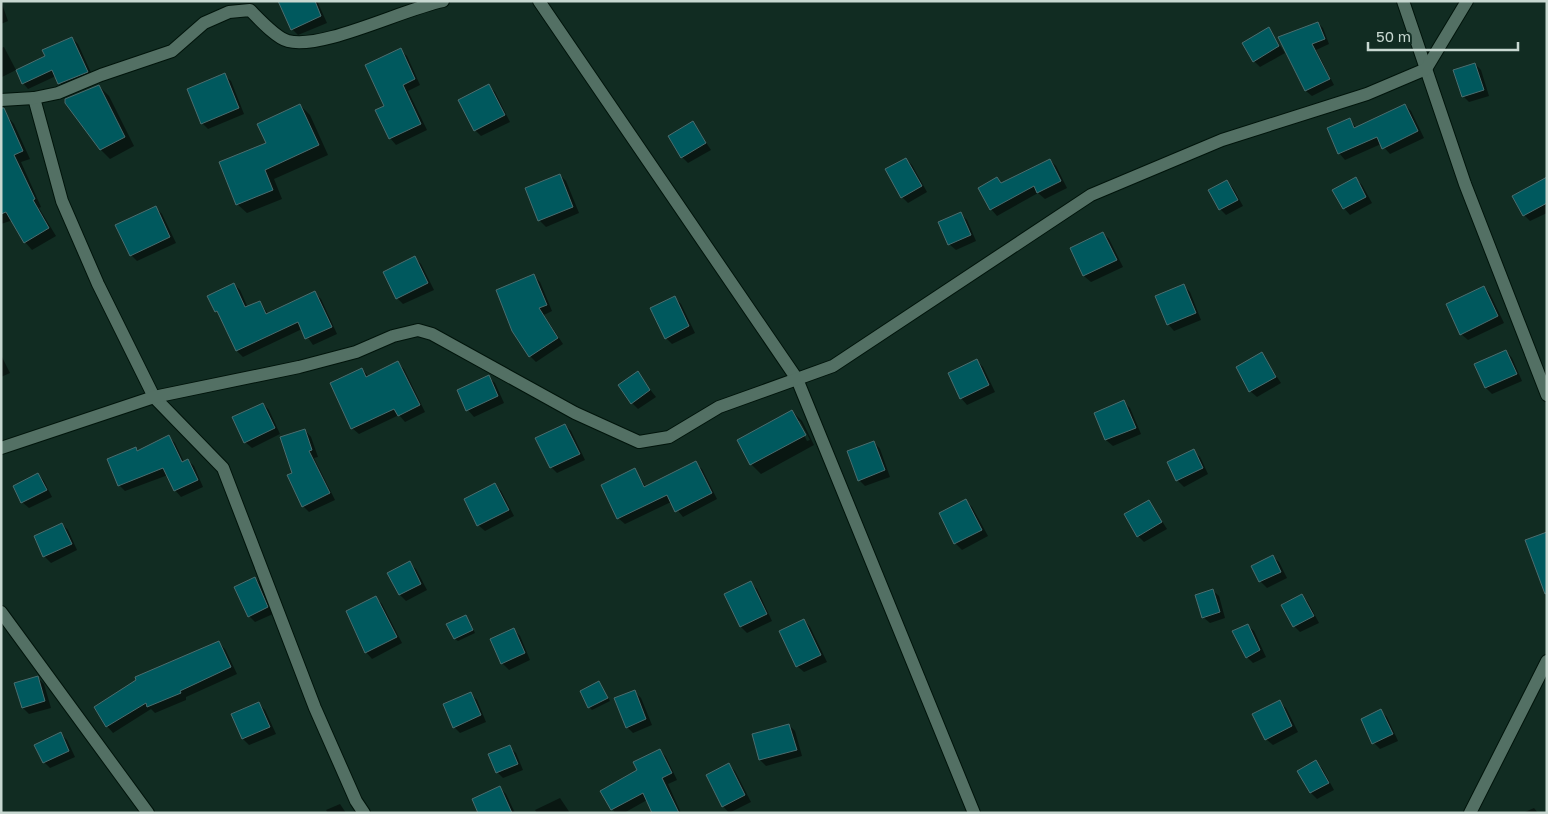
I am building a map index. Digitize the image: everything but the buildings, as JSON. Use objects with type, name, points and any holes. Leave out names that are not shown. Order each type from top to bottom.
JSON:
[{"type":"street","points":[[1,100],[34,98],[58,93],[101,75],[172,51],[204,23],[247,5],[286,41],[308,43],[349,32],[420,6],[442,1]]},
{"type":"street","points":[[540,1],[798,379],[974,813]]},
{"type":"street","points":[[1403,1],[1465,184],[1547,396]]},
{"type":"street","points":[[1,448],[154,397],[300,367],[356,352],[393,336],[418,330],[432,334],[575,413],[639,442],[668,437],[719,407],[833,366],[1091,195],[1222,140],[1366,94],[1426,69],[1467,1]]},
{"type":"street","points":[[34,98],[62,201],[98,284],[154,397],[223,468],[315,708],[356,801],[364,813]]},
{"type":"street","points":[[1,612],[148,813]]},
{"type":"street","points":[[1470,813],[1547,661]]}]
